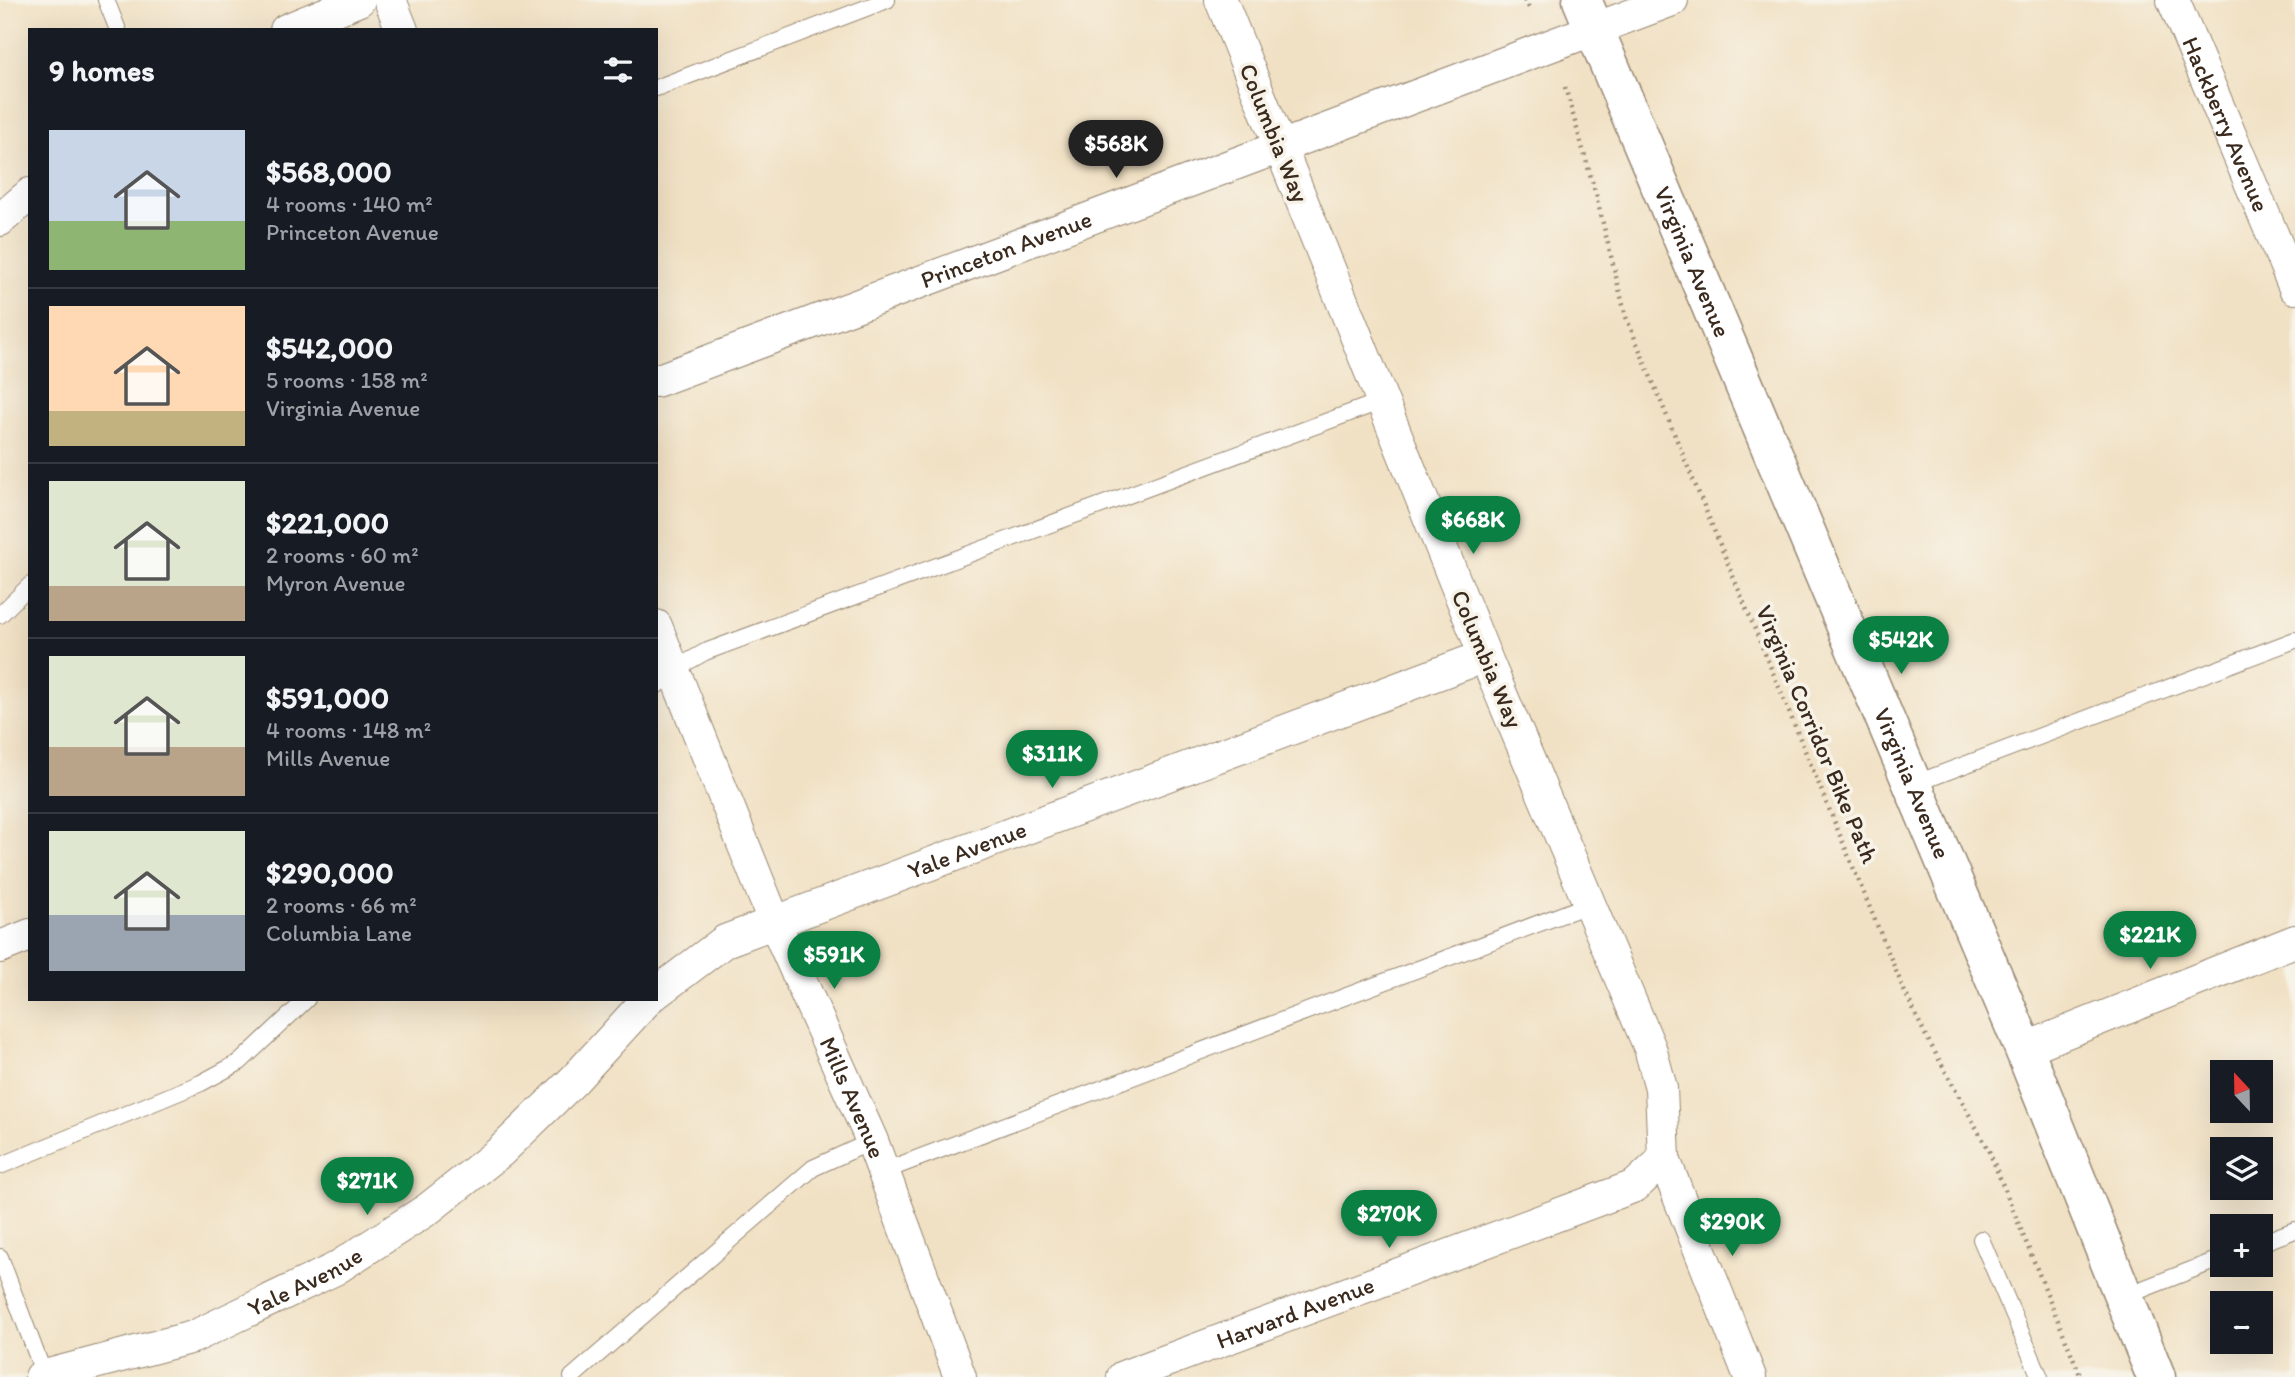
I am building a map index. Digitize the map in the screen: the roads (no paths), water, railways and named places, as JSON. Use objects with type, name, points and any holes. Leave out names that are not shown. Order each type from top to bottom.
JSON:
[{"type":"street","points":[[291,28],[359,0]]},
{"type":"street","points":[[390,0],[401,28]]},
{"type":"street","name":"Columbia Way","points":[[1221,0],[1485,656],[1650,1048],[1661,1088],[1664,1159]]},
{"type":"street","name":"Princeton Avenue","points":[[658,380],[1279,146],[1588,14],[1672,0]]},
{"type":"street","name":"Hackberry Avenue","points":[[2174,0],[2295,288]]},
{"type":"street","name":"Virginia Avenue","points":[[1588,14],[1914,784],[2156,1377]]},
{"type":"street","points":[[0,219],[28,196]]},
{"type":"street","name":"Mills Avenue","points":[[658,638],[665,678],[872,1141],[960,1377]]},
{"type":"street","name":"Yale Avenue","points":[[658,992],[725,942],[774,921],[1485,656]]},
{"type":"street","points":[[0,947],[28,936]]},
{"type":"street","points":[[2024,1049],[2295,942]]},
{"type":"street","name":"Yale Avenue","points":[[43,1377],[193,1337],[335,1269],[428,1209],[500,1152],[574,1080],[646,1001]]},
{"type":"street","points":[[1664,1159],[1751,1377]]},
{"type":"street","name":"Harvard Avenue","points":[[1123,1377],[1635,1186],[1664,1159]]},
{"type":"lane","points":[[106,0],[117,28]]},
{"type":"lane","points":[[658,87],[887,0]]},
{"type":"lane","points":[[665,678],[705,652],[1382,401]]},
{"type":"lane","points":[[0,615],[28,587]]},
{"type":"lane","points":[[1914,784],[2295,640]]},
{"type":"lane","points":[[884,1171],[1590,904]]},
{"type":"lane","points":[[0,1166],[201,1083],[240,1062],[305,1001]]},
{"type":"lane","points":[[572,1377],[813,1168],[872,1141]]},
{"type":"lane","points":[[2273,1238],[2295,1230]]},
{"type":"lane","points":[[1981,1239],[2040,1377]]},
{"type":"lane","points":[[0,1257],[43,1377]]},
{"type":"lane","points":[[2125,1296],[2210,1263]]}]
